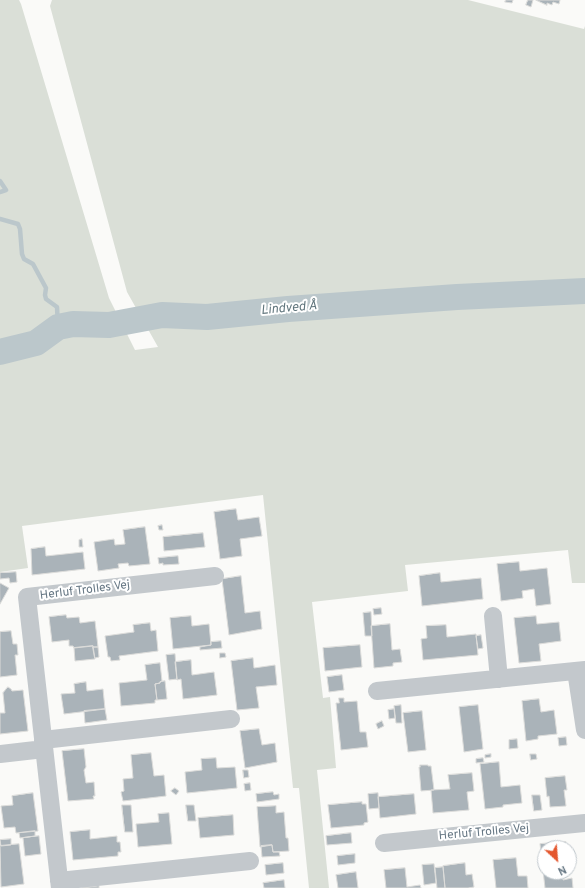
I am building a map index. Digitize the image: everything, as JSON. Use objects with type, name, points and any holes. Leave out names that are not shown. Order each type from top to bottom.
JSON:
[{"type":"street","name":"Herluf Trolles Vej","points":[[215,576],[27,597],[59,884],[250,861]]},
{"type":"street","points":[[493,616],[499,679]]},
{"type":"street","points":[[376,691],[580,671],[585,730]]},
{"type":"street","points":[[0,754],[44,745],[231,719]]},
{"type":"street","name":"Herluf Trolles Vej","points":[[384,843],[585,823]]},
{"type":"shaded area","points":[[0,0],[19,0],[21,4],[109,298],[135,350],[158,347],[127,292],[50,6],[52,0],[468,0],[584,29],[585,26],[585,583],[572,583],[568,550],[405,565],[408,591],[312,602],[323,698],[330,697],[336,768],[317,770],[329,888],[309,888],[299,788],[293,788],[263,495],[22,526],[28,568],[0,572]]},
{"type":"building","points":[[506,0],[513,0],[512,3],[505,2]]},
{"type":"building","points":[[528,0],[533,0],[531,7],[526,5]]},
{"type":"building","points":[[536,0],[560,0],[559,4],[553,2],[552,5],[547,3],[547,5]]},
{"type":"building","points":[[236,509],[238,520],[259,517],[262,536],[240,539],[242,556],[220,559],[214,512]]},
{"type":"building","points":[[162,525],[163,530],[159,530],[158,526]]},
{"type":"building","points":[[145,527],[150,564],[129,566],[128,563],[118,564],[119,568],[98,571],[94,542],[114,539],[115,545],[125,544],[123,530]]},
{"type":"building","points":[[203,533],[205,547],[164,551],[163,537]]},
{"type":"building","points":[[82,539],[83,547],[79,547],[79,540]]},
{"type":"building","points":[[45,547],[46,556],[83,552],[85,569],[32,575],[31,549]]},
{"type":"building","points":[[178,556],[179,564],[159,564],[158,558]]},
{"type":"building","points":[[519,562],[520,571],[547,568],[551,604],[536,606],[534,589],[522,591],[523,598],[501,601],[497,564]]},
{"type":"building","points":[[16,572],[17,582],[10,583],[9,578],[0,579],[0,573]]},
{"type":"building","points":[[440,573],[441,582],[481,578],[483,599],[422,606],[419,576]]},
{"type":"building","points":[[241,576],[245,613],[260,611],[262,629],[229,635],[222,579]]},
{"type":"building","points":[[0,583],[9,588],[0,604]]},
{"type":"building","points":[[381,608],[382,614],[374,615],[373,609]]},
{"type":"building","points":[[371,612],[372,636],[365,636],[363,613]]},
{"type":"building","points":[[66,615],[67,618],[79,617],[80,623],[95,621],[98,647],[93,646],[74,648],[73,646],[69,646],[69,640],[52,642],[49,617]]},
{"type":"building","points":[[191,616],[192,626],[209,624],[211,645],[173,649],[170,618]]},
{"type":"building","points":[[536,616],[537,624],[559,622],[561,641],[539,644],[541,661],[519,663],[514,618]]},
{"type":"building","points":[[150,623],[151,631],[156,630],[158,651],[119,656],[120,660],[111,661],[110,657],[108,657],[105,636],[134,632],[133,625]]},
{"type":"building","points":[[390,624],[392,650],[400,649],[402,662],[393,663],[393,666],[374,668],[371,626]]},
{"type":"building","points":[[446,625],[447,637],[476,634],[478,655],[423,660],[421,639],[427,638],[426,626]]},
{"type":"building","points":[[11,631],[13,644],[17,644],[18,655],[15,655],[17,675],[0,677],[0,632]]},
{"type":"building","points":[[481,635],[483,648],[478,649],[476,636]]},
{"type":"building","points":[[221,641],[222,648],[200,650],[200,647],[211,645],[211,642]]},
{"type":"building","points":[[360,645],[362,667],[325,671],[323,648]]},
{"type":"building","points":[[93,646],[95,659],[75,661],[74,648]]},
{"type":"building","points":[[93,647],[98,647],[99,657],[95,658]]},
{"type":"building","points":[[220,653],[225,653],[226,657],[220,658]]},
{"type":"building","points":[[175,654],[177,679],[169,680],[166,655]]},
{"type":"building","points":[[253,658],[254,668],[275,665],[277,685],[256,687],[259,708],[237,710],[231,661]]},
{"type":"building","points":[[191,660],[192,675],[214,672],[217,695],[183,699],[181,679],[177,680],[175,662]]},
{"type":"building","points":[[160,663],[162,681],[155,684],[157,700],[155,700],[155,703],[121,706],[119,683],[147,680],[145,665]]},
{"type":"building","points":[[342,675],[344,690],[329,692],[327,677]]},
{"type":"building","points":[[165,681],[167,699],[157,700],[155,684]]},
{"type":"building","points":[[86,682],[87,691],[103,689],[105,709],[64,714],[61,694],[75,693],[74,684]]},
{"type":"building","points":[[8,687],[12,691],[23,690],[28,731],[0,734],[0,713],[5,713],[3,693]]},
{"type":"building","points":[[339,698],[344,698],[344,702],[357,701],[360,732],[366,732],[368,747],[341,750],[336,703],[339,703]]},
{"type":"building","points":[[539,699],[541,712],[554,710],[557,734],[538,736],[538,739],[526,741],[522,701]]},
{"type":"building","points":[[401,705],[402,723],[396,723],[394,706]]},
{"type":"building","points":[[478,705],[483,749],[464,752],[459,707]]},
{"type":"building","points":[[105,709],[107,720],[85,723],[84,711]]},
{"type":"building","points":[[394,709],[395,718],[389,719],[388,710]]},
{"type":"building","points":[[422,711],[426,750],[408,752],[403,713]]},
{"type":"building","points":[[382,721],[384,726],[378,729],[376,724]]},
{"type":"building","points":[[259,729],[262,745],[275,743],[277,762],[245,768],[240,731]]},
{"type":"building","points":[[566,737],[567,745],[559,746],[558,738]]},
{"type":"building","points":[[517,739],[518,748],[509,749],[509,740]]},
{"type":"building","points":[[84,749],[86,767],[84,770],[86,783],[94,782],[95,796],[93,796],[94,799],[68,801],[62,751]]},
{"type":"building","points":[[151,753],[154,776],[164,775],[166,796],[123,801],[121,792],[124,791],[123,779],[133,778],[131,755]]},
{"type":"building","points":[[491,754],[491,757],[485,758],[485,755]]},
{"type":"building","points":[[530,754],[536,754],[537,759],[531,760]]},
{"type":"building","points":[[216,758],[217,768],[235,767],[237,788],[187,793],[185,772],[202,770],[201,759]]},
{"type":"building","points":[[483,758],[484,762],[476,763],[476,759]]},
{"type":"building","points":[[499,762],[501,787],[520,785],[522,803],[485,809],[480,764]]},
{"type":"building","points":[[420,765],[431,766],[434,790],[421,791]]},
{"type":"building","points":[[243,770],[248,770],[249,777],[244,778]]},
{"type":"building","points":[[472,773],[474,791],[467,792],[469,810],[433,813],[431,790],[450,789],[448,775]]},
{"type":"building","points":[[565,776],[567,790],[564,790],[566,806],[550,807],[549,796],[547,797],[545,778]]},
{"type":"building","points":[[250,783],[251,790],[245,791],[244,784]]},
{"type":"building","points":[[175,788],[179,791],[176,795],[171,791]]},
{"type":"building","points":[[273,792],[274,795],[279,794],[279,799],[257,802],[256,794]]},
{"type":"building","points":[[33,793],[38,831],[16,833],[15,827],[4,828],[1,806],[13,805],[12,796]]},
{"type":"building","points":[[378,793],[379,808],[369,809],[368,794]]},
{"type":"building","points":[[414,794],[416,814],[380,818],[378,797]]},
{"type":"building","points":[[532,795],[540,795],[542,810],[534,811]]},
{"type":"building","points":[[362,802],[362,804],[366,804],[368,822],[364,823],[364,825],[331,828],[328,805]]},
{"type":"building","points":[[122,805],[131,805],[133,832],[125,832]]},
{"type":"building","points":[[186,805],[194,805],[196,821],[188,821]]},
{"type":"building","points":[[276,806],[276,813],[284,812],[286,838],[288,838],[289,851],[273,852],[272,845],[260,847],[257,807]]},
{"type":"building","points":[[169,813],[172,844],[138,847],[136,824],[159,822],[158,814]]},
{"type":"building","points":[[233,815],[234,835],[200,838],[198,818]]},
{"type":"building","points":[[90,830],[90,839],[117,836],[117,842],[120,842],[121,852],[118,852],[118,856],[73,860],[70,832]]},
{"type":"building","points":[[35,831],[35,836],[20,838],[19,833]]},
{"type":"building","points":[[351,833],[352,843],[327,845],[326,836]]},
{"type":"building","points":[[39,836],[41,854],[25,856],[23,838]]},
{"type":"building","points":[[11,839],[11,845],[1,846],[0,840]]},
{"type":"building","points":[[19,844],[24,884],[1,887],[0,846]]},
{"type":"building","points":[[272,845],[273,852],[279,852],[280,856],[262,857],[261,846]]},
{"type":"building","points":[[355,854],[355,863],[338,865],[337,856]]},
{"type":"building","points":[[516,858],[518,876],[527,876],[528,888],[496,888],[493,860]]},
{"type":"building","points":[[283,863],[284,873],[266,875],[265,865]]},
{"type":"building","points":[[465,863],[466,875],[472,874],[474,887],[445,888],[443,866]]},
{"type":"building","points":[[434,864],[436,883],[424,885],[422,865]]},
{"type":"building","points":[[443,867],[445,888],[437,888],[435,868]]},
{"type":"building","points":[[405,868],[407,887],[420,885],[421,888],[386,888],[384,870]]},
{"type":"building","points":[[356,872],[358,888],[338,888],[336,875]]},
{"type":"building","points":[[284,880],[285,888],[264,888],[263,883]]},
{"type":"building","points":[[544,880],[572,880],[573,888],[545,888]]},
{"type":"building","points":[[99,886],[99,888],[82,888]]},
{"type":"waterway","points":[[0,181],[6,190],[0,192]]},
{"type":"waterway","points":[[0,219],[18,224],[20,229],[22,254],[24,259],[33,264],[46,288],[46,299],[57,307],[58,327]]},
{"type":"waterway","name":"Lindved Å","points":[[0,352],[36,343],[58,327],[73,324],[109,325],[162,315],[207,317],[288,309],[457,297],[585,291]]}]
